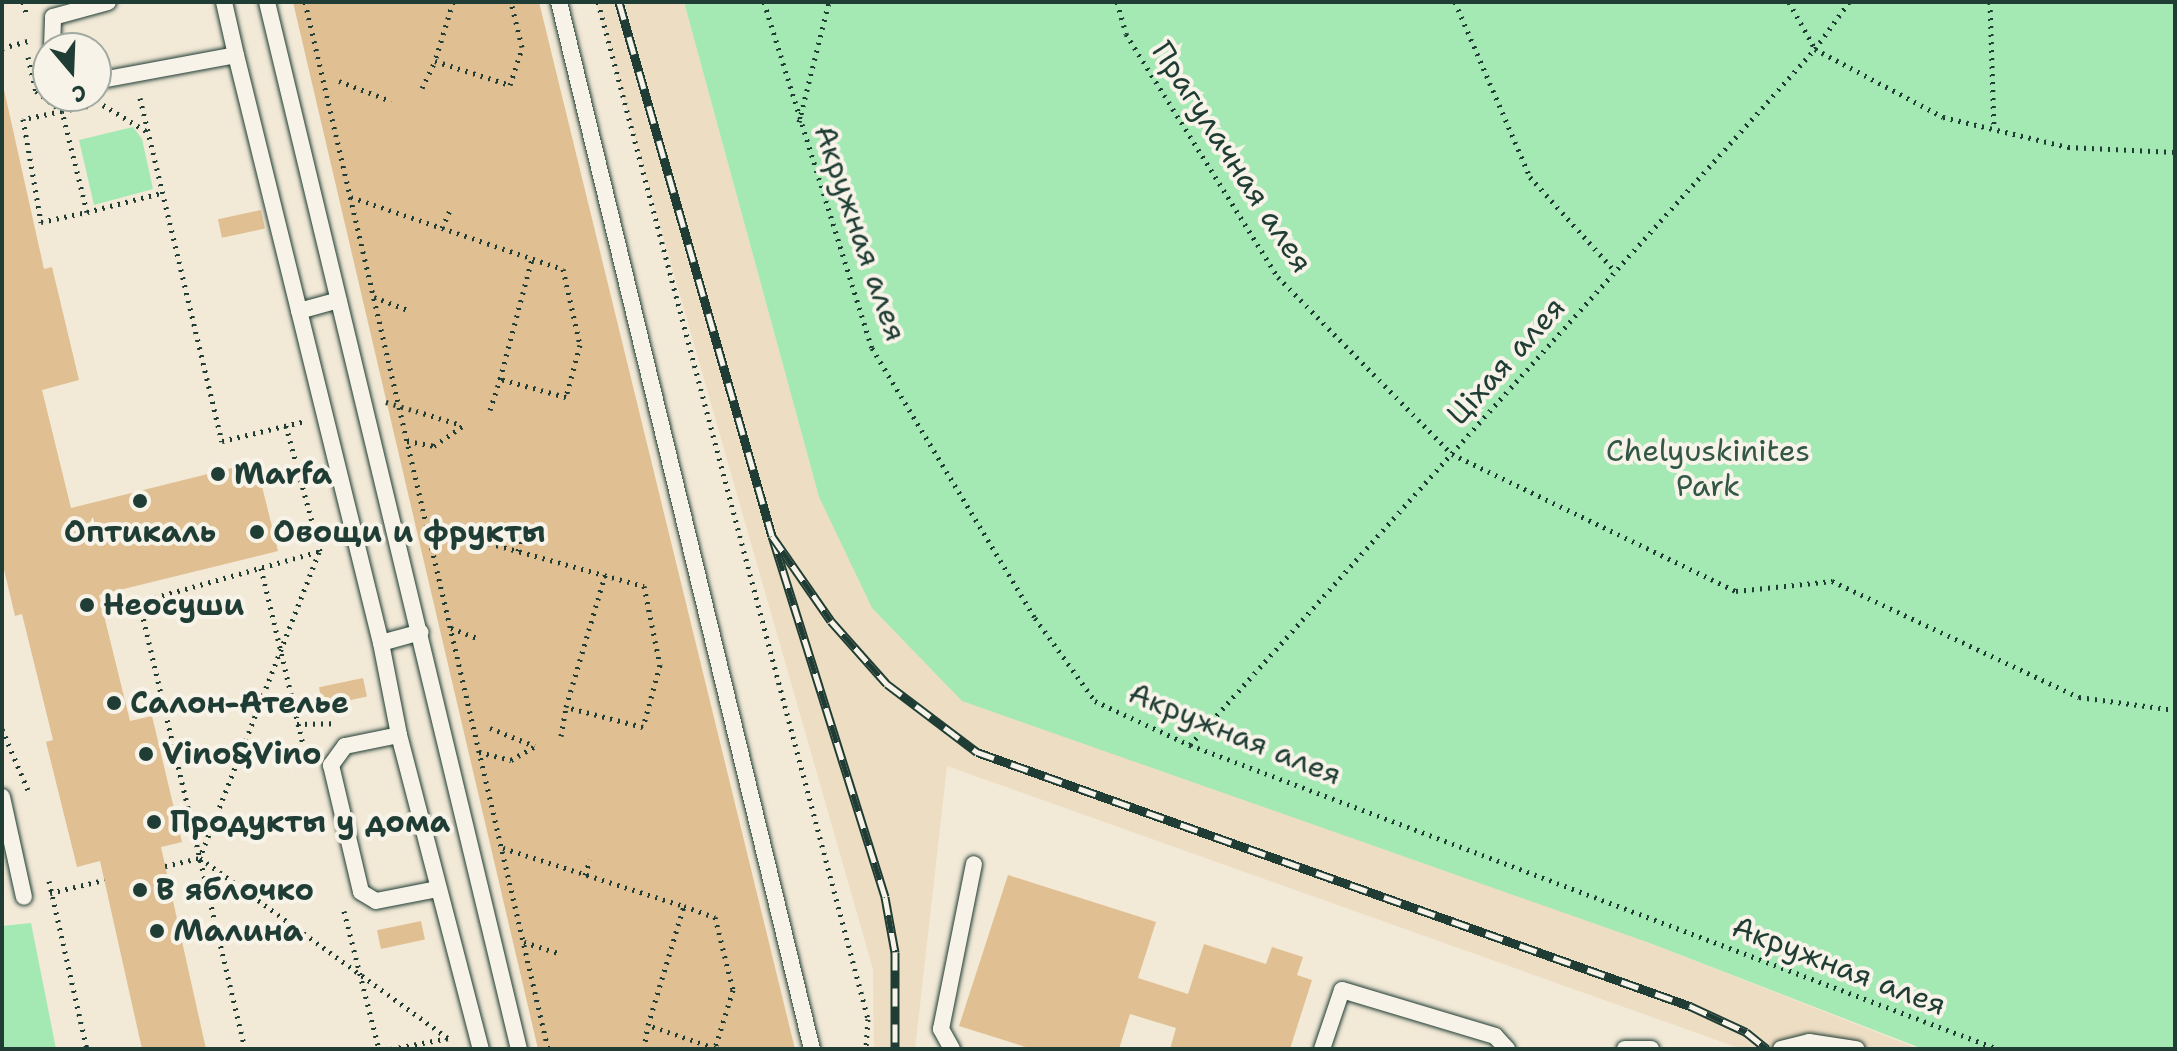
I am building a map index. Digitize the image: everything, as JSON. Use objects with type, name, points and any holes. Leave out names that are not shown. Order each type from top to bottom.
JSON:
[{"type":"lane","points":[[53,32],[53,17],[108,2]]},
{"type":"lane","points":[[224,2],[381,643],[399,735],[479,1041]]},
{"type":"lane","points":[[267,2],[519,1049]]},
{"type":"lane","points":[[559,2],[812,1049]]},
{"type":"lane","points":[[112,78],[236,55]]},
{"type":"lane","points":[[299,311],[339,300]]},
{"type":"lane","points":[[381,643],[421,632]]},
{"type":"lane","points":[[399,735],[345,746],[331,765],[361,892],[376,901],[437,889]]},
{"type":"lane","points":[[2,797],[24,897]]},
{"type":"lane","points":[[952,1049],[941,1029],[974,864]]},
{"type":"lane","points":[[1322,1049],[1342,990],[1495,1036],[1507,1049]]},
{"type":"lane","points":[[1781,1049],[1809,1042],[1856,1049]]},
{"type":"lane","points":[[1625,1049],[1651,1049]]},
{"type":"path","points":[[305,2],[548,1049]]},
{"type":"path","points":[[422,88],[435,61],[453,2]]},
{"type":"path","points":[[435,61],[510,85],[522,47],[511,2]]},
{"type":"path","points":[[598,2],[868,1019],[866,1049]]},
{"type":"path","name":"Акружная алея","points":[[764,2],[799,123],[872,348],[1035,618],[1095,701],[1190,745],[1998,1049]]},
{"type":"path","points":[[799,123],[829,2]]},
{"type":"path","name":"Прагулачная алея","points":[[1117,2],[1126,34],[1278,277],[1452,454],[1736,591],[1832,581],[2079,697],[2175,710]]},
{"type":"path","points":[[1455,2],[1530,177],[1615,271]]},
{"type":"path","points":[[1789,2],[1815,49],[1943,117],[2068,147],[2175,152]]},
{"type":"path","name":"Ціхая алея","points":[[1190,745],[1815,49],[1849,2]]},
{"type":"path","points":[[1990,2],[1994,129]]},
{"type":"path","points":[[2,48],[24,42],[32,75]]},
{"type":"path","points":[[133,74],[222,441],[325,417]]},
{"type":"path","points":[[339,81],[391,101]]},
{"type":"path","points":[[126,98],[140,95]]},
{"type":"path","points":[[112,111],[147,131]]},
{"type":"path","points":[[57,112],[23,119],[37,223],[161,193]]},
{"type":"path","points":[[62,112],[87,212]]},
{"type":"path","points":[[350,197],[563,269],[580,345],[566,397],[500,379]]},
{"type":"path","points":[[442,228],[450,210]]},
{"type":"path","points":[[490,410],[532,259]]},
{"type":"path","points":[[374,297],[408,310]]},
{"type":"path","points":[[386,402],[463,426],[434,446],[407,441]]},
{"type":"path","points":[[200,858],[320,551],[286,426]]},
{"type":"path","points":[[427,526],[644,586],[660,665],[643,727],[566,707]]},
{"type":"path","points":[[518,551],[523,534]]},
{"type":"path","points":[[245,1049],[139,602],[320,551]]},
{"type":"path","points":[[561,736],[566,707],[605,575]]},
{"type":"path","points":[[450,628],[480,639]]},
{"type":"path","points":[[479,752],[511,760],[535,746],[490,728]]},
{"type":"path","points":[[502,848],[715,917],[733,990],[715,1048],[648,1025]]},
{"type":"path","points":[[165,866],[200,858],[448,1038]]},
{"type":"path","points":[[585,875],[590,860]]},
{"type":"path","points":[[51,892],[104,880]]},
{"type":"path","points":[[644,1049],[648,1025],[684,906]]},
{"type":"path","points":[[524,942],[560,954]]},
{"type":"path","points":[[391,1049],[448,1038],[479,1041]]},
{"type":"shaded area","points":[[596,2],[684,2],[819,497],[1647,942],[1919,1049],[1742,1049],[947,766],[915,1049],[874,1049],[873,969]]},
{"type":"green space","name":"Chelyuskinites Park","points":[[684,2],[2175,2],[2175,1049],[1923,1049],[1647,942],[962,701],[872,608],[819,497]]},
{"type":"green space","points":[[133,127],[142,139],[153,189],[94,205],[79,140]]},
{"type":"green space","points":[[31,923],[56,1049],[2,1049],[2,926]]},
{"type":"building","points":[[293,2],[539,2],[795,1049],[538,1049]]},
{"type":"building","points":[[3,85],[44,269],[52,267],[79,380],[42,390],[71,508],[256,462],[278,551],[99,595],[130,721],[152,716],[182,842],[161,847],[206,1049],[142,1049],[100,861],[77,867],[46,742],[53,740],[22,614],[15,616],[2,561]]},
{"type":"building","points":[[261,210],[265,229],[222,238],[218,219]]},
{"type":"building","points":[[363,678],[367,697],[323,706],[319,687]]},
{"type":"building","points":[[1008,875],[1156,922],[1138,978],[1188,994],[1204,944],[1266,964],[1272,947],[1303,957],[1297,975],[1312,980],[1290,1049],[1170,1049],[1176,1028],[1130,1014],[1119,1049],[1032,1049],[959,1026]]},
{"type":"building","points":[[421,921],[425,940],[381,949],[377,930]]},
{"type":"railway","points":[[619,2],[772,536],[885,897],[895,952],[895,1049]]},
{"type":"railway","points":[[772,536],[831,621],[887,684],[977,752],[1690,1006],[1746,1032],[1767,1049]]},
{"type":"place","name":"Marfa","points":[[218,474]]},
{"type":"place","name":"Оптикаль","points":[[140,501]]},
{"type":"place","name":"Овощи и фрукты","points":[[257,532]]},
{"type":"place","name":"Неосуши","points":[[87,605]]},
{"type":"place","name":"Салон-Ателье","points":[[114,703]]},
{"type":"place","name":"Vino&Vino","points":[[146,754]]},
{"type":"place","name":"Продукты у дома","points":[[154,822]]},
{"type":"place","name":"В яблочко","points":[[140,890]]},
{"type":"place","name":"Малина","points":[[157,931]]}]
